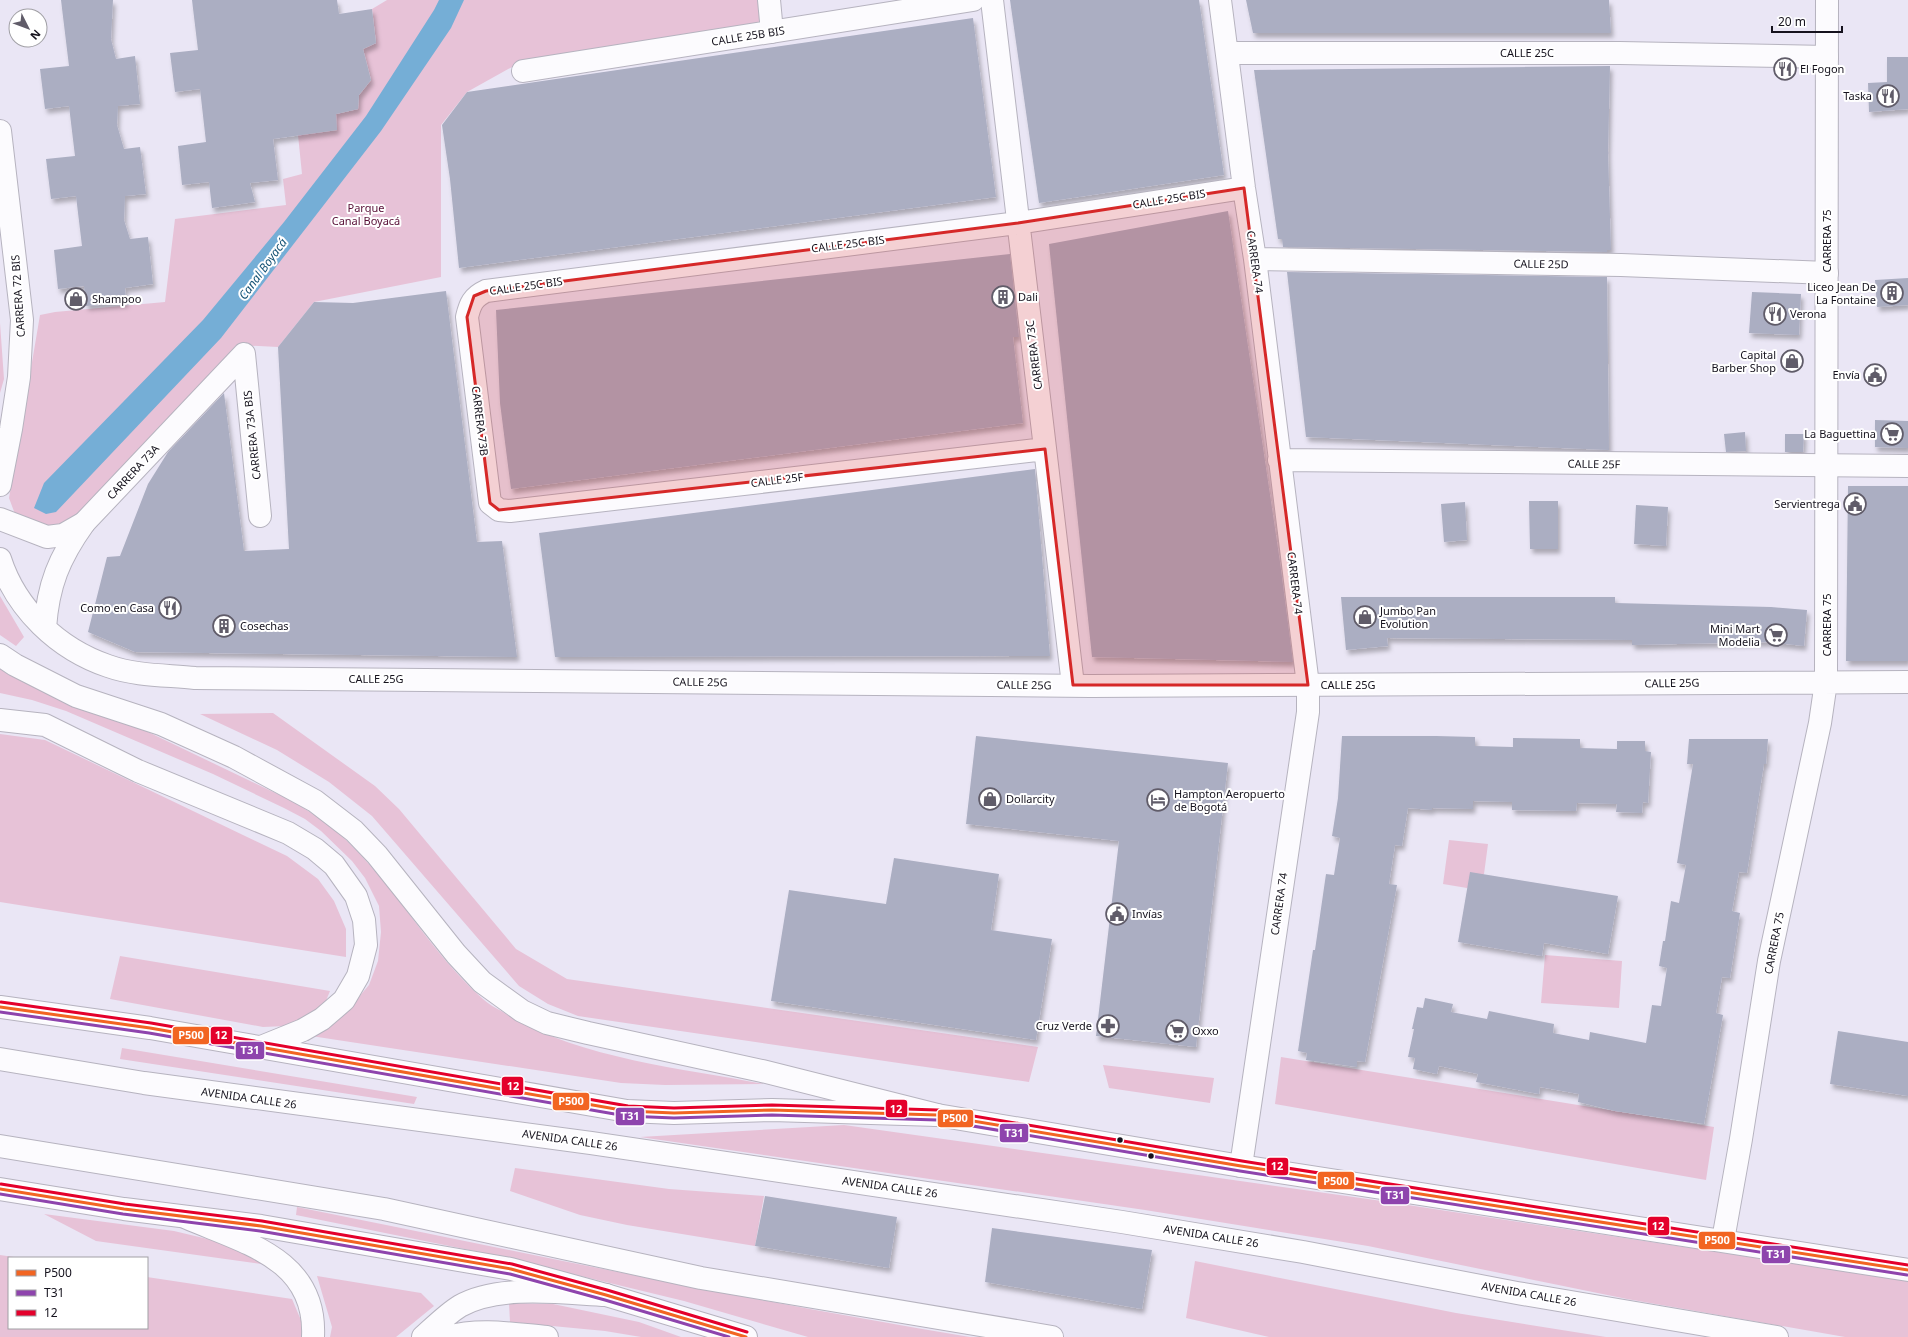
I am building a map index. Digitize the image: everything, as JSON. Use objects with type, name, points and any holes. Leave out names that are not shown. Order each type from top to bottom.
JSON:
[{"type":"main road","points":[[768,0],[772,32]]},
{"type":"main road","name":"CALLE 25B BIS","points":[[523,72],[973,0]]},
{"type":"main road","name":"CARRERA 73C","points":[[992,0],[1073,686]]},
{"type":"main road","name":"CARRERA 74","points":[[1220,0],[1244,188],[1255,259],[1308,685],[1308,712],[1241,1166]]},
{"type":"main road","name":"CARRERA 75","points":[[1723,1240],[1741,1139],[1769,961],[1820,723],[1826,682],[1827,0]]},
{"type":"main road","name":"CALLE 25C","points":[[1227,53],[1620,53],[1827,57]]},
{"type":"main road","name":"CARRERA 72 BIS","points":[[0,131],[22,320],[19,377],[0,484]]},
{"type":"main road","name":"CALLE 25C BIS","points":[[467,318],[469,307],[474,296],[486,291],[1018,223],[1244,188]]},
{"type":"main road","name":"CALLE 25D","points":[[1255,259],[1621,265],[1827,273]]},
{"type":"main road","name":"CARRERA 73B","points":[[467,318],[490,503],[499,510],[510,511]]},
{"type":"main road","name":"CARRERA 73A BIS","points":[[244,354],[260,516]]},
{"type":"main road","name":"CARRERA 73A","points":[[0,519],[47,537],[63,535],[84,524],[244,354]]},
{"type":"main road","name":"CALLE 25F","points":[[510,511],[1045,449]]},
{"type":"main road","name":"CALLE 25F","points":[[1279,460],[1908,466]]},
{"type":"main road","points":[[45,628],[46,607],[58,566],[68,546],[84,524]]},
{"type":"main road","points":[[0,559],[3,570],[20,601],[30,615],[45,628]]},
{"type":"main road","name":"CALLE 25G","points":[[45,628],[67,646],[88,658],[108,666],[139,673],[195,678],[1073,686],[1908,682]]},
{"type":"main road","points":[[0,655],[15,665],[76,696],[161,724],[234,757],[316,801],[354,831],[378,855],[456,954],[482,982],[522,1011],[547,1022],[588,1034],[762,1071],[937,1115],[1241,1166],[1908,1270]]},
{"type":"main road","points":[[0,720],[45,726],[138,771],[288,833],[316,850],[334,865],[356,896],[364,920],[366,945],[358,976],[344,1000],[322,1019],[304,1030],[261,1047]]},
{"type":"main road","points":[[0,1007],[150,1028],[627,1111],[674,1113],[772,1110],[937,1115]]},
{"type":"main road","name":"AVENIDA CALLE 26","points":[[0,1059],[144,1083],[591,1143],[1122,1222],[1303,1252],[1517,1293],[1777,1337]]},
{"type":"main road","points":[[0,1146],[384,1209],[701,1278],[1052,1337]]},
{"type":"main road","points":[[0,1189],[187,1218],[261,1226],[511,1269],[606,1295],[746,1337]]},
{"type":"main road","points":[[187,1218],[269,1254],[289,1268],[301,1283],[309,1304],[314,1323],[313,1337]]},
{"type":"main road","points":[[422,1337],[460,1306],[494,1295],[524,1292],[606,1295]]},
{"type":"main road","points":[[447,1337],[462,1333],[499,1332],[547,1337]]},
{"type":"highlighted area","points":[[1244,188],[1308,685],[1073,685],[1045,449],[499,510],[490,503],[467,317],[474,296],[486,291],[1018,223]]},
{"type":"green space","name":"Parque Canal Boyacá","points":[[387,0],[760,0],[763,22],[521,62],[467,92],[441,125],[441,277],[314,302],[278,347],[238,345],[66,528],[52,531],[15,514],[9,498],[40,315],[55,312],[165,302],[175,219],[286,205],[283,179],[302,174],[298,135],[336,130],[336,114],[358,109],[359,95],[371,80],[363,49],[376,43],[372,9]]},
{"type":"green space","points":[[0,323],[4,379],[0,393]]},
{"type":"green space","points":[[0,596],[24,637],[16,646],[0,635]]},
{"type":"green space","points":[[0,661],[290,800],[331,827],[370,865],[448,963],[485,1001],[492,1006],[532,1028],[596,1051],[664,1066],[764,1084],[665,1085],[621,1083],[311,1036],[352,1005],[369,985],[378,961],[381,932],[379,906],[365,878],[352,861],[321,831],[305,819],[213,774],[66,711],[32,700],[0,693]]},
{"type":"green space","points":[[273,713],[375,786],[399,809],[516,949],[567,979],[1038,1047],[1029,1082],[578,1016],[548,1004],[519,986],[372,816],[329,782],[277,750],[200,714]]},
{"type":"green space","points":[[0,734],[45,740],[287,856],[318,879],[334,901],[346,929],[346,957],[0,902]]},
{"type":"green space","points":[[1449,840],[1488,844],[1484,874],[1467,888],[1443,884]]},
{"type":"green space","points":[[1545,955],[1622,961],[1619,1008],[1541,1003]]},
{"type":"green space","points":[[120,956],[330,991],[323,1008],[286,1026],[263,1027],[110,999]]},
{"type":"green space","points":[[122,1048],[417,1097],[414,1104],[120,1059]]},
{"type":"green space","points":[[1281,1057],[1714,1127],[1706,1180],[1275,1104]]},
{"type":"green space","points":[[1103,1065],[1214,1078],[1210,1103],[1109,1088]]},
{"type":"green space","points":[[844,1125],[1375,1200],[1908,1281],[1908,1337],[1845,1337],[1627,1299],[1368,1246],[1145,1210],[640,1137]]},
{"type":"green space","points":[[515,1168],[669,1189],[764,1196],[755,1246],[627,1225],[580,1215],[510,1191]]},
{"type":"green space","points":[[297,1207],[717,1291],[886,1323],[970,1337],[808,1337],[684,1301],[494,1255],[296,1215]]},
{"type":"green space","points":[[44,1214],[174,1231],[216,1241],[269,1265],[96,1241]]},
{"type":"green space","points":[[0,1255],[14,1257],[8,1257],[8,1329],[148,1329],[148,1277],[292,1299],[303,1325],[302,1337],[0,1337]]},
{"type":"green space","points":[[1195,1261],[1456,1313],[1606,1337],[1269,1337],[1186,1318]]},
{"type":"green space","points":[[317,1276],[421,1293],[434,1306],[396,1337],[330,1337],[332,1327]]},
{"type":"green space","points":[[509,1303],[553,1304],[639,1322],[681,1337],[641,1337],[605,1331],[510,1322]]},
{"type":"water","name":"Canal Boyacá","points":[[439,0],[464,0],[451,28],[381,131],[221,338],[56,512],[46,514],[34,508],[44,483],[203,320],[284,222],[366,116]]},
{"type":"building","points":[[61,0],[113,0],[111,39],[116,59],[135,56],[140,104],[118,106],[117,125],[124,149],[140,147],[146,194],[125,196],[124,220],[130,239],[148,237],[153,284],[125,288],[126,303],[86,306],[84,286],[58,289],[54,250],[82,246],[76,196],[51,199],[46,159],[75,156],[69,106],[45,109],[40,69],[69,66]]},
{"type":"building","points":[[192,0],[337,0],[339,14],[372,9],[376,43],[363,49],[371,80],[359,95],[358,109],[336,114],[337,130],[273,139],[278,180],[250,183],[255,202],[212,208],[209,182],[182,185],[178,146],[206,142],[200,89],[175,92],[170,53],[198,50]]},
{"type":"building","points":[[1010,0],[1199,0],[1224,175],[1039,203]]},
{"type":"building","points":[[1246,0],[1609,0],[1611,33],[1253,33]]},
{"type":"building","points":[[973,18],[996,197],[459,268],[450,179],[442,125],[467,92]]},
{"type":"building","name":"Taska","points":[[1887,57],[1908,57],[1908,109],[1869,112],[1868,83],[1887,82]]},
{"type":"building","points":[[1610,66],[1608,153],[1611,250],[1607,250],[1607,252],[1283,247],[1282,239],[1278,239],[1254,70]]},
{"type":"building","points":[[1228,211],[1280,562],[1293,662],[1092,657],[1049,244]]},
{"type":"building","points":[[1010,254],[1019,337],[1013,337],[1023,423],[511,489],[500,403],[496,310]]},
{"type":"building","points":[[1287,272],[1607,277],[1609,450],[1306,437]]},
{"type":"building","name":"Liceo Jean De La Fontaine","points":[[1908,278],[1908,305],[1877,307],[1875,280]]},
{"type":"building","points":[[446,291],[477,542],[502,541],[517,657],[135,652],[88,632],[107,557],[120,556],[148,484],[168,452],[224,393],[244,551],[289,549],[278,347],[314,302],[353,303]]},
{"type":"building","name":"Verona","points":[[1752,292],[1801,294],[1799,335],[1749,333]]},
{"type":"building","name":"La Baguettina","points":[[1875,420],[1908,421],[1908,448],[1875,447]]},
{"type":"building","points":[[1745,432],[1746,451],[1726,452],[1724,434]]},
{"type":"building","points":[[1785,434],[1804,434],[1803,452],[1785,452]]},
{"type":"building","points":[[1035,469],[1050,656],[555,657],[539,533]]},
{"type":"building","points":[[1848,486],[1908,486],[1908,661],[1846,661]]},
{"type":"building","points":[[1529,501],[1558,501],[1558,549],[1530,549]]},
{"type":"building","points":[[1465,502],[1467,540],[1444,542],[1441,504]]},
{"type":"building","points":[[1636,505],[1668,507],[1666,546],[1634,544]]},
{"type":"building","points":[[1341,597],[1615,597],[1615,603],[1771,607],[1807,610],[1804,646],[1768,642],[1632,645],[1632,640],[1387,638],[1388,646],[1346,650]]},
{"type":"building","points":[[976,736],[1228,763],[1196,1047],[1096,1036],[1119,841],[966,824]]},
{"type":"building","points":[[1342,736],[1475,737],[1475,746],[1513,747],[1513,738],[1580,739],[1580,748],[1617,749],[1617,741],[1645,741],[1645,751],[1651,752],[1648,803],[1643,802],[1642,813],[1616,812],[1617,804],[1577,803],[1576,811],[1512,810],[1512,802],[1473,801],[1473,809],[1432,808],[1432,810],[1408,808],[1402,846],[1395,845],[1389,884],[1397,885],[1365,1062],[1357,1061],[1357,1067],[1306,1060],[1307,1053],[1298,1051],[1326,874],[1334,875],[1340,838],[1332,836],[1338,798]]},
{"type":"building","points":[[1689,739],[1768,739],[1766,764],[1764,764],[1747,873],[1739,872],[1732,911],[1740,913],[1730,978],[1722,977],[1716,1013],[1723,1015],[1704,1124],[1615,1111],[1578,1102],[1579,1094],[1540,1087],[1539,1094],[1476,1082],[1478,1074],[1439,1066],[1437,1074],[1413,1069],[1415,1058],[1408,1057],[1414,1029],[1412,1029],[1417,1007],[1423,1008],[1425,998],[1453,1004],[1451,1012],[1487,1019],[1489,1011],[1554,1024],[1553,1033],[1589,1040],[1590,1032],[1646,1043],[1652,1005],[1661,1006],[1667,968],[1659,966],[1663,941],[1665,941],[1671,901],[1679,903],[1686,865],[1677,863],[1693,764],[1687,764]]},
{"type":"building","points":[[894,858],[999,874],[991,930],[1052,939],[1036,1040],[771,1001],[789,890],[886,904]]},
{"type":"building","points":[[1470,872],[1618,896],[1608,954],[1544,943],[1542,956],[1458,942]]},
{"type":"building","points":[[1838,1031],[1908,1042],[1908,1096],[1830,1084]]},
{"type":"building","points":[[765,1196],[897,1217],[889,1268],[755,1246]]},
{"type":"building","points":[[992,1228],[1152,1250],[1142,1309],[985,1282]]},
{"type":"transit line","name":"12","points":[[1,1002],[151,1023],[628,1106],[674,1108],[772,1105],[938,1110],[1242,1161],[1908,1265]]},
{"type":"transit line","name":"P500","points":[[0,1007],[150,1028],[627,1111],[674,1113],[772,1110],[937,1115],[1241,1166],[1908,1270]]},
{"type":"transit line","name":"T31","points":[[0,1012],[149,1033],[626,1116],[674,1118],[772,1115],[937,1120],[1240,1171],[1907,1275]]},
{"type":"transit line","name":"12","points":[[1,1184],[125,1204],[262,1221],[512,1264],[607,1290],[747,1332]]},
{"type":"transit line","name":"P500","points":[[0,1189],[124,1209],[261,1226],[511,1269],[606,1295],[746,1337]]},
{"type":"transit line","name":"T31","points":[[0,1194],[123,1214],[260,1231],[510,1274],[605,1300],[729,1337]]},
{"type":"place","name":"El Fogon","points":[[1785,69]]},
{"type":"place","name":"Taska","points":[[1888,96]]},
{"type":"place","name":"Liceo Jean De La Fontaine","points":[[1892,293]]},
{"type":"place","name":"Dali","points":[[1003,297]]},
{"type":"place","name":"Shampoo","points":[[76,299]]},
{"type":"place","name":"Verona","points":[[1775,314]]},
{"type":"place","name":"Capital Barber Shop","points":[[1792,361]]},
{"type":"place","name":"Envía","points":[[1875,375]]},
{"type":"place","name":"La Baguettina","points":[[1892,434]]},
{"type":"place","name":"Servientrega","points":[[1855,504]]},
{"type":"place","name":"Como en Casa","points":[[170,608]]},
{"type":"place","name":"Jumbo Pan Evolution","points":[[1365,617]]},
{"type":"place","name":"Cosechas","points":[[224,626]]},
{"type":"place","name":"Mini Mart Modelia","points":[[1776,635]]},
{"type":"place","name":"Dollarcity","points":[[990,799]]},
{"type":"place","name":"Hampton Aeropuerto de Bogotá","points":[[1158,800]]},
{"type":"place","name":"Invías","points":[[1117,914]]},
{"type":"place","name":"Cruz Verde","points":[[1108,1026]]},
{"type":"place","name":"Oxxo","points":[[1177,1031]]}]
